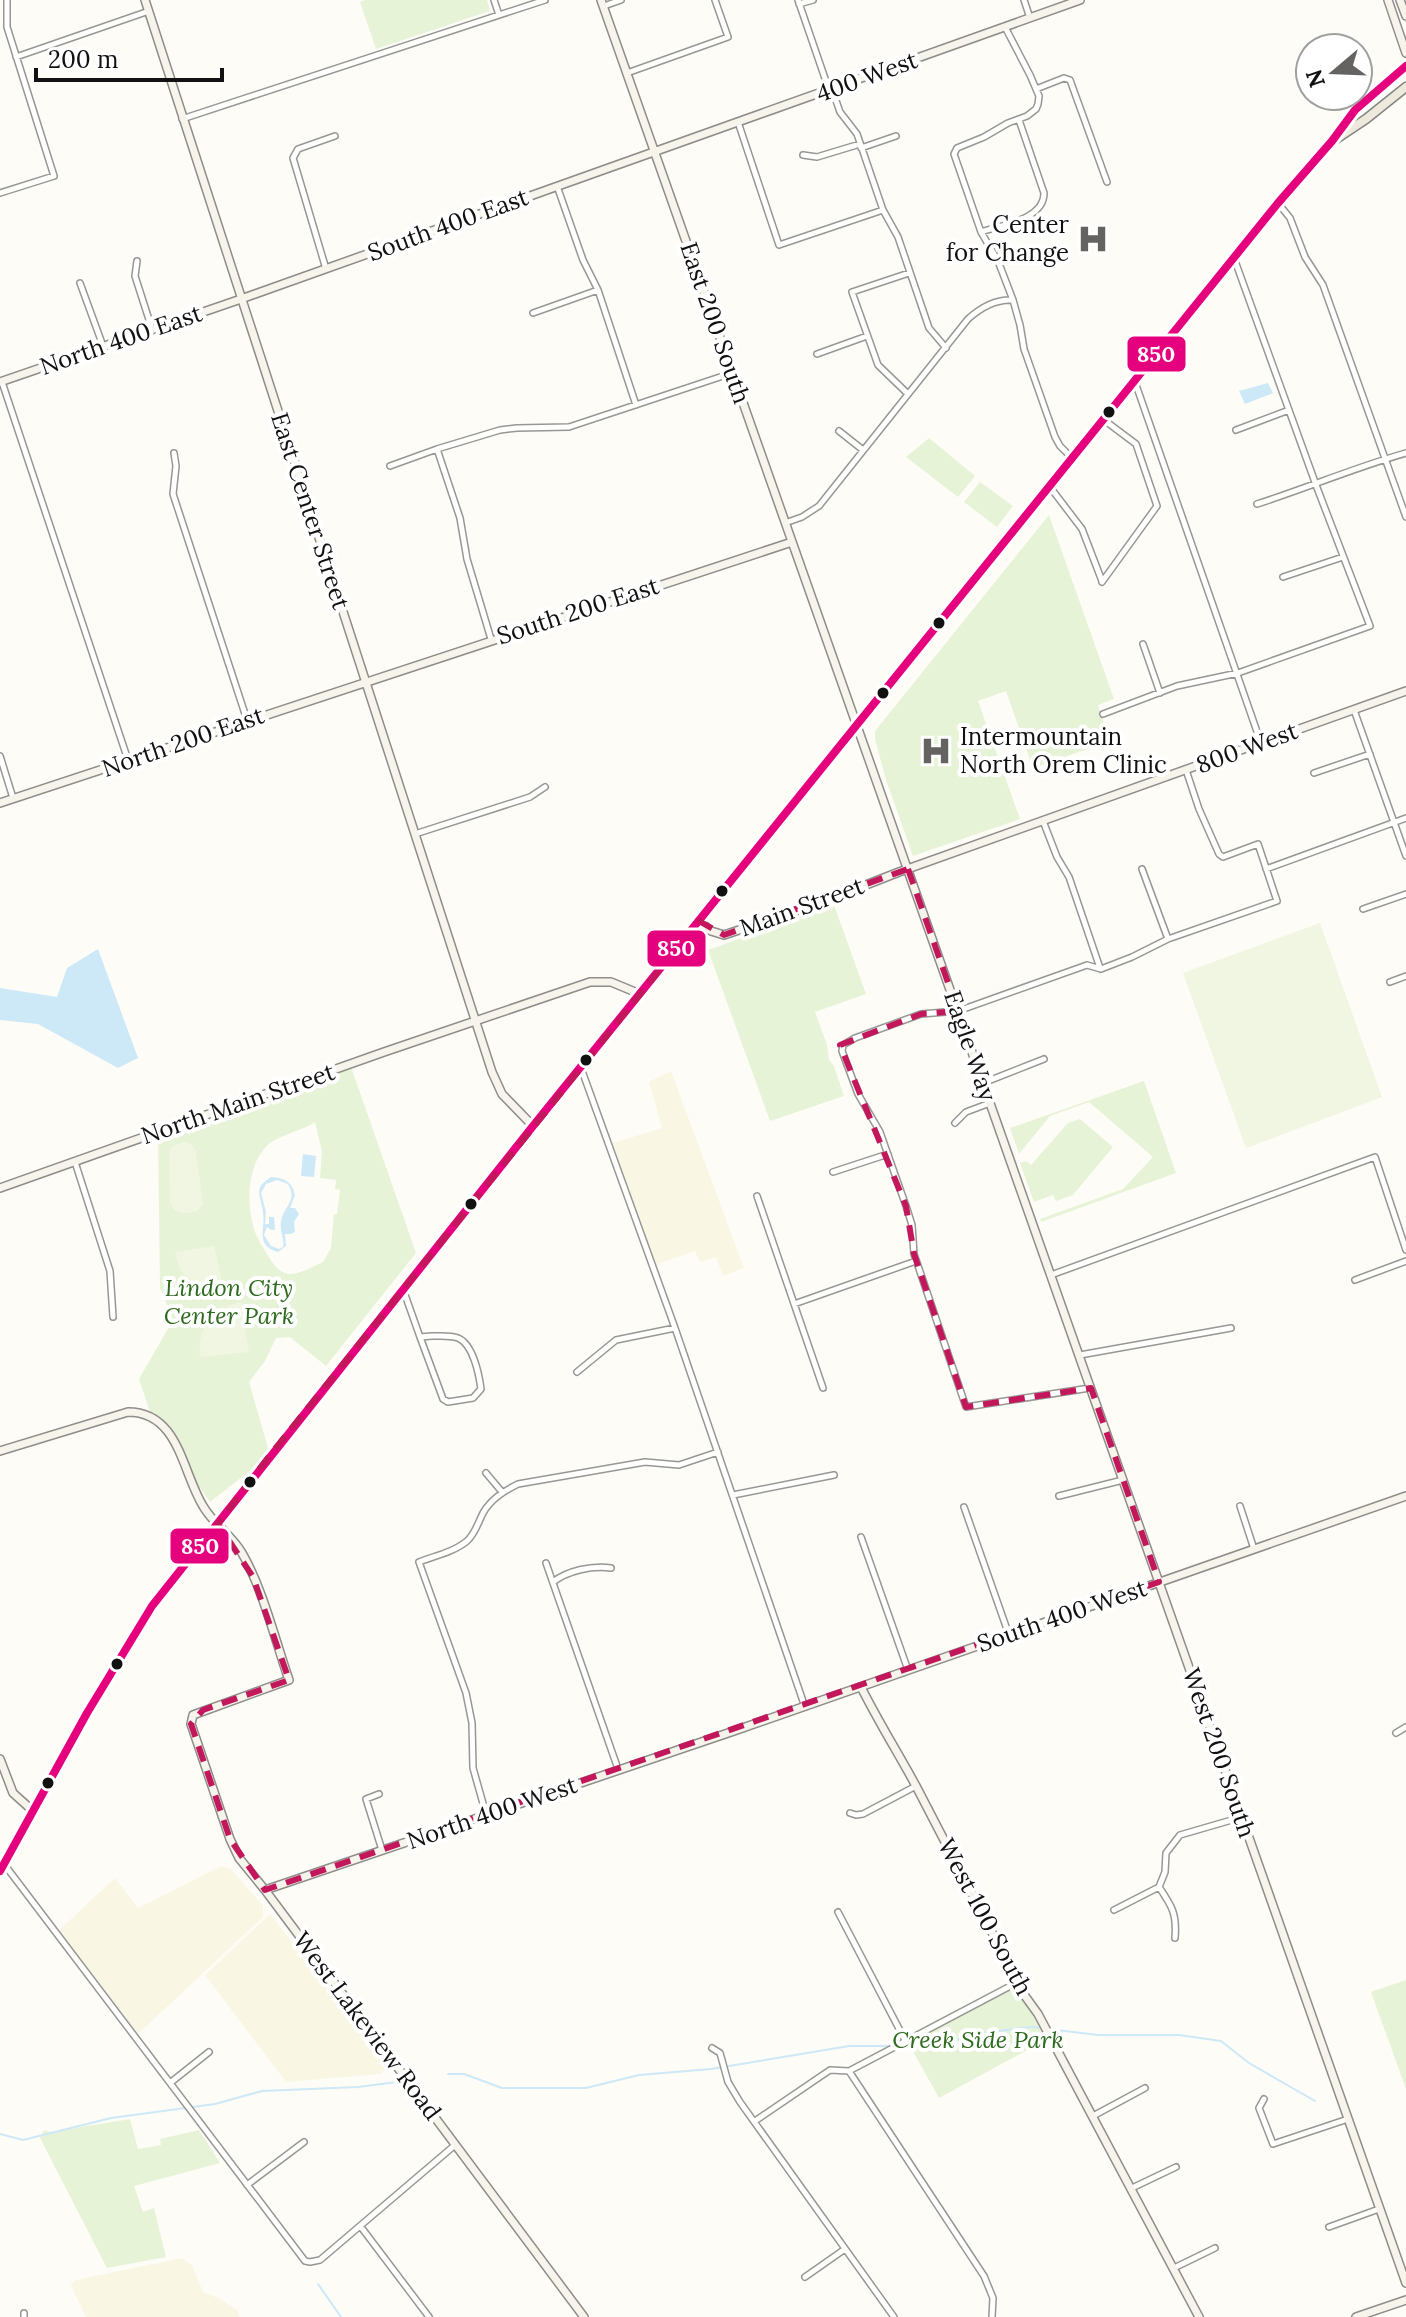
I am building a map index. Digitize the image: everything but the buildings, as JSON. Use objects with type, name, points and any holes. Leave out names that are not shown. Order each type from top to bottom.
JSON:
[{"type":"main road","points":[[2,1868],[87,1713],[152,1606],[487,1183],[1278,203],[1355,110],[1406,66]]},
{"type":"main road","points":[[1332,141],[1406,87]]},
{"type":"street","points":[[0,193],[54,176],[7,27],[7,0]]},
{"type":"street","name":"East Center Street","points":[[145,0],[492,1072],[502,1094],[533,1126]]},
{"type":"street","points":[[494,0],[499,15]]},
{"type":"street","points":[[182,119],[545,0]]},
{"type":"street","points":[[602,3],[621,0]]},
{"type":"street","points":[[627,73],[728,37],[715,0]]},
{"type":"street","points":[[813,0],[799,2],[831,90],[840,112],[857,134],[883,210],[898,237],[929,328],[946,348]]},
{"type":"street","points":[[1024,0],[1030,18]]},
{"type":"street","name":"400 West","points":[[654,151],[1080,0]]},
{"type":"street","points":[[1388,0],[1406,53]]},
{"type":"street","points":[[1400,0],[1406,16]]},
{"type":"street","name":"East 200 South","points":[[602,3],[908,869]]},
{"type":"street","points":[[16,57],[149,11]]},
{"type":"street","points":[[1005,27],[1039,96],[1036,109],[957,148],[954,151],[955,159],[981,232],[998,261],[1013,300],[1027,358],[1055,437],[1073,459]]},
{"type":"street","points":[[1036,89],[1064,78],[1072,82],[1107,182]]},
{"type":"street","points":[[981,232],[1033,213],[1044,198],[1019,120]]},
{"type":"street","points":[[737,121],[779,245],[883,210]]},
{"type":"street","points":[[326,269],[293,158],[298,149],[335,136]]},
{"type":"street","points":[[803,155],[817,157],[896,136]]},
{"type":"street","name":"South 400 East","points":[[241,299],[654,151]]},
{"type":"street","points":[[557,186],[583,260],[598,290],[636,405]]},
{"type":"street","points":[[1278,203],[1290,218],[1305,257],[1323,285],[1406,517]]},
{"type":"street","points":[[1103,714],[1177,686],[1238,673],[1370,626],[1234,258]]},
{"type":"street","points":[[137,261],[135,276],[152,329]]},
{"type":"street","points":[[908,394],[878,365],[852,292],[909,273]]},
{"type":"street","points":[[80,283],[103,346]]},
{"type":"street","points":[[533,313],[598,290]]},
{"type":"street","name":"North 400 East","points":[[1,382],[241,299]]},
{"type":"street","points":[[785,524],[819,506],[976,312],[1005,300],[1013,300]]},
{"type":"street","points":[[817,354],[867,336]]},
{"type":"street","points":[[390,466],[500,430],[569,427],[732,373]]},
{"type":"street","points":[[1135,381],[1261,743]]},
{"type":"street","points":[[1,382],[128,760]]},
{"type":"street","points":[[1236,430],[1289,410]]},
{"type":"street","points":[[1050,487],[1082,529],[1102,582],[1157,506],[1136,444],[1104,420]]},
{"type":"street","points":[[839,431],[863,450]]},
{"type":"street","points":[[437,449],[460,518],[467,559],[491,639]]},
{"type":"street","points":[[174,453],[173,494],[247,720]]},
{"type":"street","points":[[1257,504],[1406,453]]},
{"type":"street","name":"South 200 East","points":[[366,682],[792,542]]},
{"type":"street","points":[[1283,577],[1343,557]]},
{"type":"street","points":[[1143,644],[1160,693]]},
{"type":"street","name":"North 200 East","points":[[0,803],[366,682]]},
{"type":"street","name":"800 West","points":[[908,869],[1406,691]]},
{"type":"street","points":[[1354,710],[1406,856]]},
{"type":"street","points":[[1314,773],[1370,754]]},
{"type":"street","points":[[0,756],[13,798]]},
{"type":"street","points":[[1091,1388],[966,1407],[916,1261],[912,1225],[888,1154],[880,1132],[858,1094],[842,1051],[843,1045],[855,1038],[921,1014],[958,1011],[1087,965],[1101,969],[1168,939],[1277,901],[1258,844],[1223,857],[1219,854],[1186,770]]},
{"type":"street","points":[[415,834],[530,797],[545,787]]},
{"type":"street","points":[[1266,869],[1406,818]]},
{"type":"street","points":[[1043,821],[1057,857],[1069,877],[1101,969]]},
{"type":"street","name":"Main Street","points":[[699,921],[711,931],[724,935],[908,869]]},
{"type":"street","name":"Eagle Way","points":[[908,869],[1033,1223]]},
{"type":"street","points":[[1142,869],[1168,939]]},
{"type":"street","points":[[1363,909],[1406,894]]},
{"type":"street","points":[[1390,982],[1406,976]]},
{"type":"street","points":[[476,1021],[590,982],[611,982],[640,994]]},
{"type":"street","name":"North Main Street","points":[[0,1188],[476,1021]]},
{"type":"street","points":[[983,1083],[1044,1059]]},
{"type":"street","points":[[581,1068],[675,1328],[805,1707]]},
{"type":"street","points":[[955,1123],[966,1112],[990,1103]]},
{"type":"street","points":[[833,1172],[888,1154]]},
{"type":"street","points":[[1051,1275],[1375,1157],[1406,1250]]},
{"type":"street","points":[[75,1162],[110,1271],[113,1317]]},
{"type":"street","points":[[757,1196],[823,1388]]},
{"type":"street","name":"West 200 South","points":[[1033,1223],[1406,2283]]},
{"type":"street","points":[[794,1304],[916,1261]]},
{"type":"street","points":[[1355,1280],[1406,1261]]},
{"type":"street","points":[[403,1289],[420,1337],[443,1399],[448,1402],[473,1398],[478,1394],[481,1389],[479,1378],[466,1344],[455,1337],[420,1337]]},
{"type":"street","points":[[577,1372],[616,1340],[675,1328]]},
{"type":"street","points":[[1080,1355],[1231,1328]]},
{"type":"street","points":[[0,1451],[128,1412],[142,1414],[162,1425],[173,1437],[204,1509],[218,1524]]},
{"type":"street","points":[[486,1814],[473,1768],[472,1723],[466,1693],[419,1562],[466,1542],[485,1509],[502,1492],[518,1484],[645,1462],[679,1465],[718,1452]]},
{"type":"street","points":[[486,1473],[502,1492]]},
{"type":"street","points":[[733,1495],[834,1475]]},
{"type":"street","points":[[1059,1496],[1123,1480]]},
{"type":"street","name":"South 400 West","points":[[719,1736],[1406,1496]]},
{"type":"street","points":[[1240,1506],[1254,1549]]},
{"type":"street","points":[[964,1507],[1009,1635]]},
{"type":"street","name":"West Lakeview Road","points":[[218,1524],[243,1553],[289,1680],[193,1715],[191,1724],[230,1839],[239,1858],[584,2317]]},
{"type":"street","points":[[861,1537],[908,1670]]},
{"type":"street","points":[[546,1563],[618,1769]]},
{"type":"street","points":[[553,1582],[561,1576],[587,1569],[600,1566],[611,1568]]},
{"type":"street","name":"West 100 South","points":[[861,1687],[1199,2317]]},
{"type":"street","points":[[1396,1733],[1406,1727]]},
{"type":"street","name":"North 400 West","points":[[265,1890],[719,1736]]},
{"type":"street","points":[[0,1759],[13,1793],[33,1811]]},
{"type":"street","points":[[850,1813],[863,1814],[916,1786]]},
{"type":"street","points":[[379,1794],[366,1799],[382,1850]]},
{"type":"street","points":[[1114,1910],[1159,1887],[1165,1872],[1166,1853],[1180,1835],[1242,1817]]},
{"type":"street","points":[[2,1868],[305,2261],[320,2260],[456,2144]]},
{"type":"street","points":[[1159,1887],[1171,1905],[1176,1920],[1175,1938]]},
{"type":"street","points":[[838,1912],[906,2042]]},
{"type":"street","points":[[755,2121],[830,2070],[849,2071],[1019,1982]]},
{"type":"street","points":[[712,2048],[720,2053],[728,2082],[894,2317]]},
{"type":"street","points":[[170,2083],[209,2052]]},
{"type":"street","points":[[849,2071],[984,2276],[993,2298],[992,2317]]},
{"type":"street","points":[[1093,2116],[1145,2088]]},
{"type":"street","points":[[1264,2099],[1259,2108],[1273,2144],[1349,2118]]},
{"type":"street","points":[[247,2185],[304,2142]]},
{"type":"street","points":[[1132,2188],[1176,2167]]},
{"type":"street","points":[[1329,2227],[1380,2208]]},
{"type":"street","points":[[361,2227],[429,2317]]},
{"type":"street","points":[[1174,2268],[1215,2248]]},
{"type":"street","points":[[805,2277],[845,2249]]},
{"type":"street","points":[[1356,2317],[1406,2300]]},
{"type":"highlighted area","points":[[908,869],[958,1011],[921,1014],[840,1045],[906,1206],[914,1254],[966,1407],[1091,1388],[1159,1582],[265,1890],[230,1839],[191,1724],[203,1710],[289,1680],[253,1577],[218,1524],[699,921],[724,935]]},
{"type":"shaded area","points":[[671,1071],[744,1268],[723,1276],[716,1257],[700,1262],[695,1251],[655,1265],[613,1143],[662,1128],[649,1082]]},
{"type":"shaded area","points":[[221,1866],[231,1869],[263,1906],[263,1917],[138,2034],[59,1930],[115,1878],[138,1908]]},
{"type":"shaded area","points":[[270,1914],[386,2062],[387,2067],[381,2074],[286,2082],[205,1975]]},
{"type":"shaded area","points":[[182,2258],[192,2265],[203,2292],[237,2310],[240,2317],[86,2317],[72,2288],[71,2284],[76,2280]]},
{"type":"green space","points":[[487,0],[490,11],[376,49],[360,2]]},
{"type":"green space","points":[[929,438],[975,476],[958,497],[906,457]]},
{"type":"green space","points":[[980,482],[1013,506],[997,527],[964,502]]},
{"type":"green space","points":[[1049,515],[1114,699],[1098,705],[1110,741],[1033,768],[1006,691],[978,701],[1020,819],[913,856],[886,780],[875,731]]},
{"type":"green space","points":[[834,905],[866,994],[815,1012],[829,1060],[844,1096],[770,1121],[708,950]]},
{"type":"green space","points":[[1320,923],[1382,1097],[1246,1148],[1183,973]]},
{"type":"green space","name":"Lindon City Center Park","points":[[350,1064],[416,1253],[326,1366],[290,1337],[276,1338],[265,1361],[249,1382],[270,1455],[210,1502],[193,1478],[175,1434],[151,1415],[139,1379],[173,1320],[160,1288],[158,1132]],"holes":[[[315,1122],[322,1151],[320,1178],[336,1180],[335,1189],[340,1190],[331,1248],[323,1262],[297,1273],[285,1273],[273,1264],[255,1232],[249,1197],[252,1173],[262,1151],[270,1143]]]},
{"type":"green space","points":[[1144,1081],[1176,1173],[1041,1222],[1040,1219],[1123,1189],[1153,1157],[1089,1102],[1050,1116],[1019,1154],[1010,1128]]},
{"type":"green space","points":[[1080,1119],[1113,1147],[1073,1195],[1056,1201],[1053,1195],[1034,1202],[1020,1163],[1026,1161],[1031,1165],[1068,1123]]},
{"type":"green space","points":[[190,1143],[196,1151],[203,1204],[197,1211],[185,1213],[178,1212],[170,1204],[169,1151],[172,1146]]},
{"type":"green space","points":[[214,1246],[224,1291],[203,1293],[185,1276],[175,1252]]},
{"type":"green space","points":[[241,1302],[249,1352],[200,1357],[201,1337],[209,1320],[222,1309]]},
{"type":"green space","points":[[1406,1980],[1406,2089],[1371,1992]]},
{"type":"green space","name":"Creek Side Park","points":[[1019,1982],[1051,2037],[939,2098],[906,2042]]},
{"type":"green space","points":[[130,2119],[138,2149],[161,2145],[160,2139],[199,2130],[220,2163],[134,2186],[143,2212],[154,2208],[166,2257],[107,2268],[40,2138],[44,2130],[50,2132]]},
{"type":"water","points":[[1268,383],[1273,393],[1245,404],[1239,391]]},
{"type":"water","points":[[98,949],[138,1058],[118,1068],[38,1024],[0,1020],[0,988],[57,997],[67,968]]},
{"type":"water","points":[[303,1154],[316,1156],[314,1177],[301,1176]]},
{"type":"water","points":[[271,1177],[290,1183],[295,1195],[290,1208],[295,1208],[299,1214],[294,1222],[295,1232],[285,1234],[286,1246],[278,1252],[263,1241],[264,1218],[259,1193],[261,1185]],"holes":[[[277,1180],[288,1184],[292,1194],[281,1221],[283,1247],[279,1249],[271,1246],[264,1235],[267,1227],[275,1230],[274,1217],[269,1217],[269,1224],[265,1224],[266,1212],[261,1193],[266,1184]]]},
{"type":"waterway","points":[[903,2046],[927,2049],[975,2034],[1042,2028]]},
{"type":"waterway","points":[[1048,2029],[1098,2035],[1179,2035],[1221,2041],[1249,2063],[1315,2101]]},
{"type":"waterway","points":[[448,2074],[464,2074],[502,2088],[586,2088],[639,2075],[711,2069],[849,2046],[893,2046]]},
{"type":"waterway","points":[[0,2134],[23,2140],[111,2118],[215,2104],[262,2091],[397,2082]]},
{"type":"waterway","points":[[318,2284],[341,2317]]},
{"type":"transit line","name":"850","points":[[0,1871],[87,1713],[152,1606],[533,1126],[1278,203],[1355,110],[1406,66]]},
{"type":"place","name":"Center for Change","points":[[1093,239]]},
{"type":"place","name":"Intermountain North Orem Clinic","points":[[936,751]]}]
